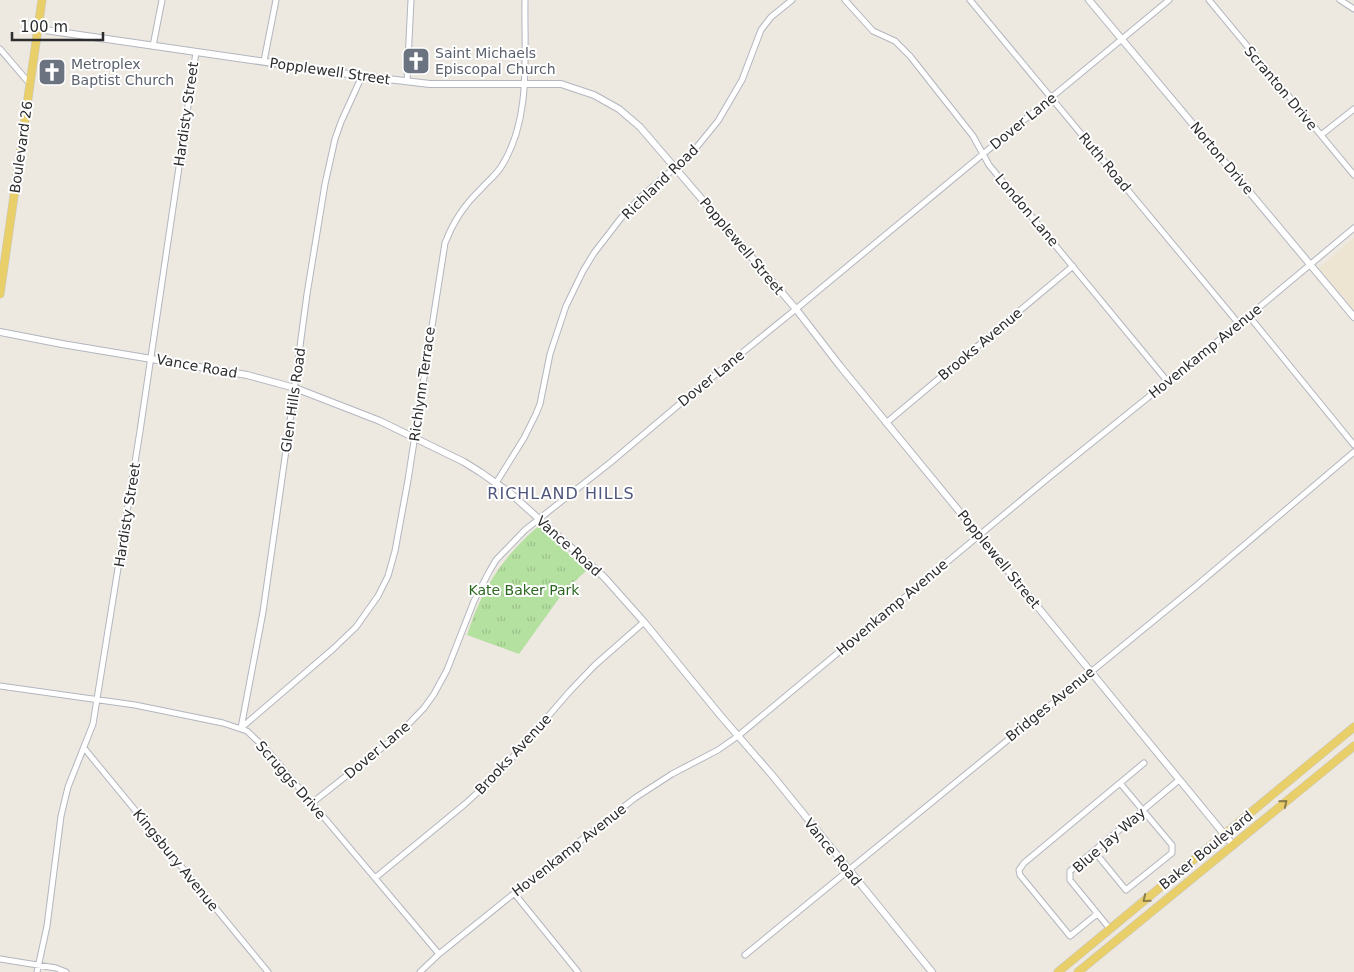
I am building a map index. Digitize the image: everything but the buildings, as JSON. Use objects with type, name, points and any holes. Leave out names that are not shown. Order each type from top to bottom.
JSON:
[{"type":"main road","name":"Boulevard 26","points":[[0,294],[42,0]]},
{"type":"main road","name":"Baker Boulevard","points":[[1058,972],[1354,727]]},
{"type":"main road","name":"Baker Boulevard","points":[[1078,972],[1354,746]]},
{"type":"street","points":[[153,46],[162,0]]},
{"type":"street","points":[[264,61],[276,0]]},
{"type":"street","points":[[407,81],[411,0]]},
{"type":"street","name":"Richlynn Terrace","points":[[241,728],[356,627],[378,596],[388,576],[395,551],[445,243],[455,220],[462,210],[493,177],[505,160],[516,134],[522,110],[525,0]]},
{"type":"street","name":"Richland Road","points":[[496,483],[524,438],[536,414],[540,404],[550,354],[566,306],[594,253],[621,218],[642,196],[691,154],[718,121],[742,80],[761,30],[771,18],[792,0]]},
{"type":"street","name":"London Lane","points":[[845,0],[873,31],[895,41],[904,50],[972,136],[989,164],[1168,382]]},
{"type":"street","name":"Ruth Road","points":[[970,0],[1239,324]]},
{"type":"street","name":"Norton Drive","points":[[1090,0],[1354,317]]},
{"type":"street","name":"Dover Lane","points":[[312,803],[398,735],[424,708],[447,670],[474,601],[489,572],[507,549],[539,518],[611,462],[1169,0]]},
{"type":"street","name":"Scranton Drive","points":[[1209,0],[1354,175]]},
{"type":"street","points":[[1340,0],[1354,9]]},
{"type":"street","name":"Popplewell Street","points":[[38,29],[407,81],[455,85],[561,84],[594,95],[619,109],[640,127],[796,309],[886,423],[1233,845]]},
{"type":"street","points":[[0,49],[30,84]]},
{"type":"street","name":"Hardisty Street","points":[[37,972],[47,926],[61,816],[68,787],[93,724],[151,358],[196,52]]},
{"type":"street","name":"Glen Hills Road","points":[[241,728],[263,612],[307,294],[325,184],[335,139],[362,76]]},
{"type":"street","points":[[1321,135],[1354,109]]},
{"type":"street","name":"Hovenkamp Avenue","points":[[420,972],[439,954],[514,893],[635,798],[672,774],[718,750],[738,736],[979,535],[1249,316],[1354,228]]},
{"type":"street","name":"Brooks Avenue","points":[[886,423],[1073,266]]},
{"type":"street","points":[[1249,316],[1354,445]]},
{"type":"street","name":"Vance Road","points":[[0,332],[247,375],[294,388],[354,410],[414,437],[464,462],[496,483],[539,518],[604,577],[644,622],[932,972]]},
{"type":"street","name":"Bridges Avenue","points":[[745,955],[1196,586],[1354,452]]},
{"type":"street","name":"Brooks Avenue","points":[[375,878],[465,804],[499,773],[570,691],[644,622]]},
{"type":"street","name":"Scruggs Drive","points":[[0,686],[97,699],[204,718],[241,728],[268,751],[439,954]]},
{"type":"street","name":"Kingsbury Avenue","points":[[84,748],[268,972]]},
{"type":"street","points":[[1097,914],[1070,936],[1020,875],[1019,870],[1024,863],[1144,763]]},
{"type":"street","name":"Blue Jay Way","points":[[1110,929],[1070,880],[1070,870],[1179,780]]},
{"type":"street","points":[[1094,852],[1126,890],[1172,853],[1172,845],[1120,783]]},
{"type":"street","points":[[514,893],[578,972]]},
{"type":"street","points":[[0,959],[38,964],[66,972]]},
{"type":"shaded area","points":[[1354,238],[1354,310],[1319,268]]},
{"type":"green space","name":"Kate Baker Park","points":[[541,524],[546,528],[546,532],[586,571],[565,590],[519,654],[467,635],[480,602],[495,574],[516,548]]},
{"type":"place","name":"Saint Michaels Episcopal Church","points":[[416,61]]},
{"type":"place","name":"Metroplex Baptist Church","points":[[52,72]]},
{"type":"district","name":"RICHLAND HILLS","points":[[561,493]]}]
